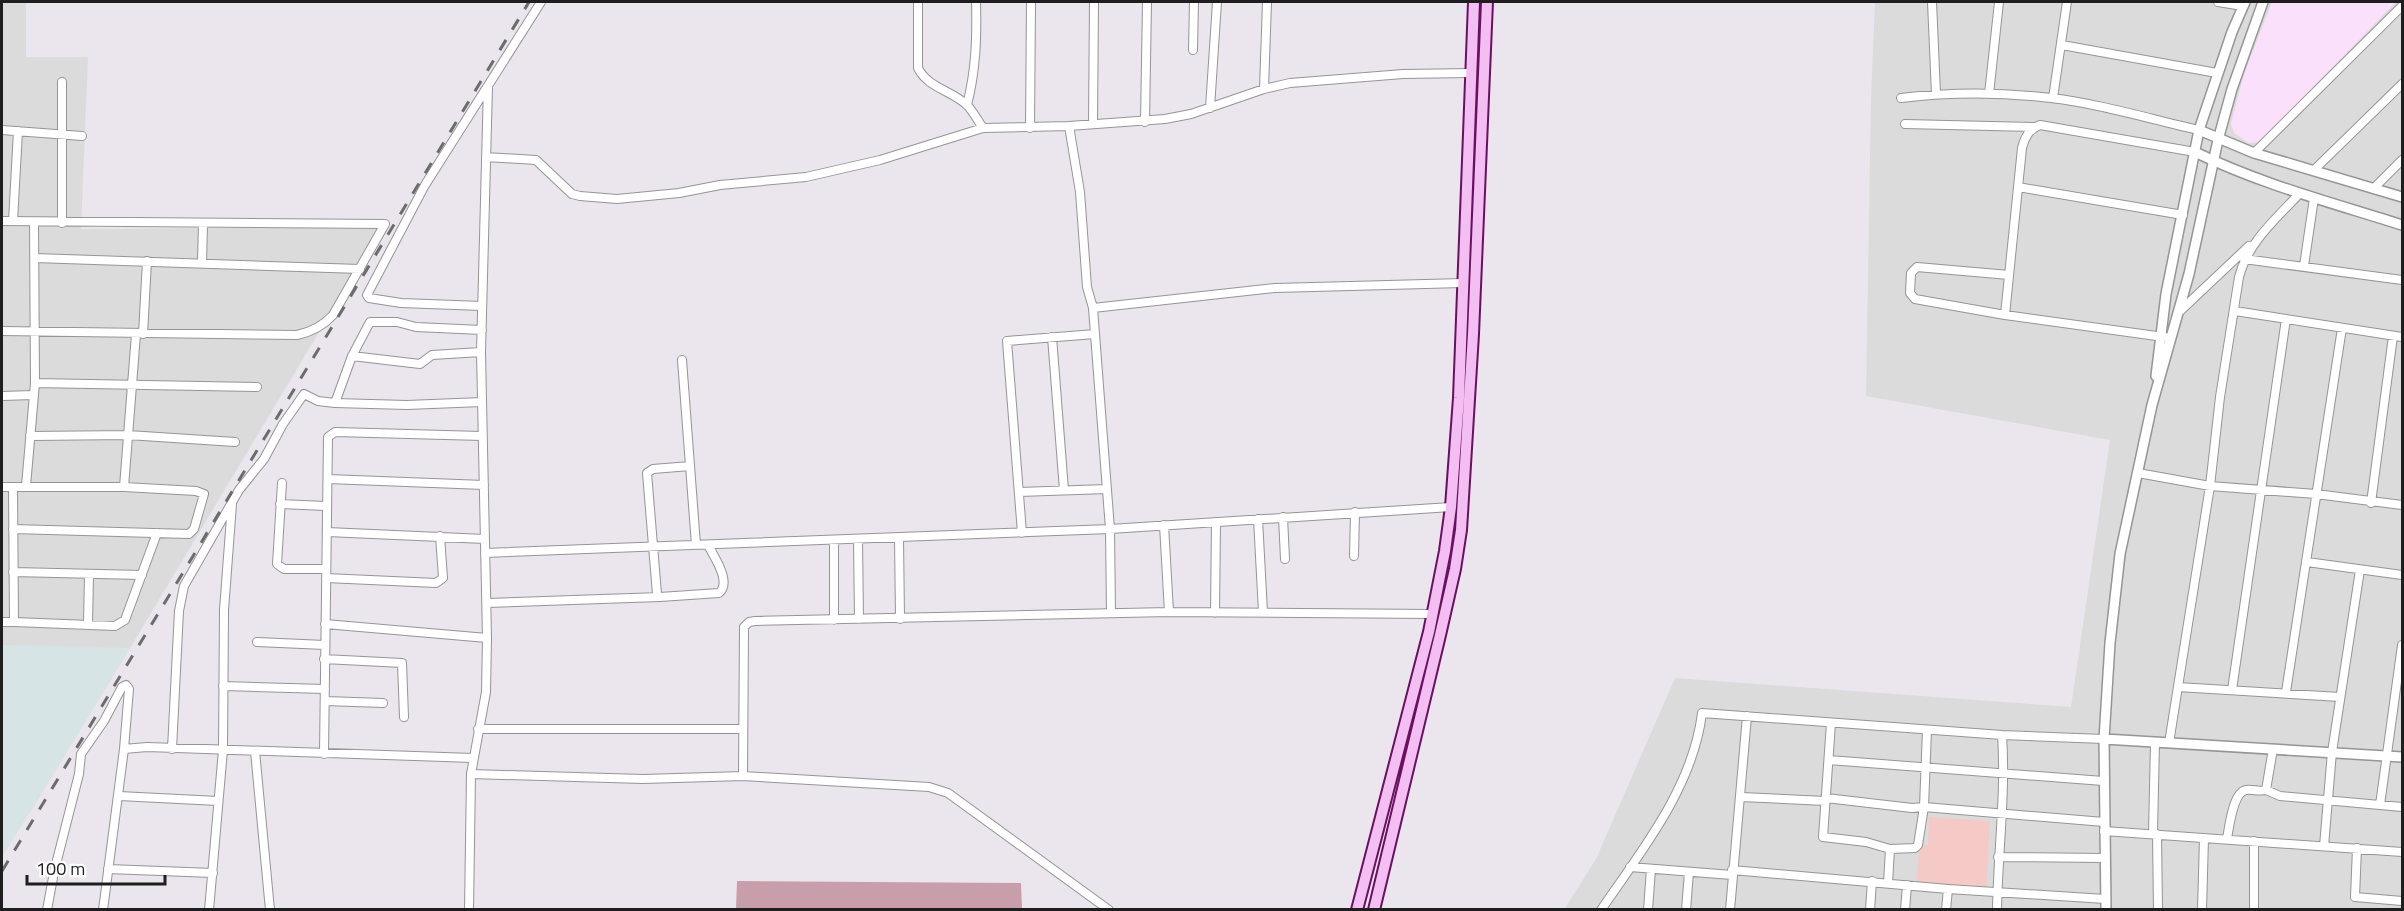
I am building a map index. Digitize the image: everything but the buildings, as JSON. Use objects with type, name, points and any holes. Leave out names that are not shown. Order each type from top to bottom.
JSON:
[{"type":"main road","points":[[1357,909],[1433,614],[1451,507],[1459,398],[1474,2]]},
{"type":"main road","points":[[1374,909],[1440,635],[1461,530],[1472,344],[1487,2]]},
{"type":"street","points":[[482,306],[401,303],[369,298],[367,295],[425,184],[541,2]]},
{"type":"street","points":[[918,2],[918,68],[928,82],[967,105],[983,128]]},
{"type":"street","points":[[967,105],[977,51],[976,2]]},
{"type":"street","points":[[1030,128],[1031,2]]},
{"type":"street","points":[[1093,124],[1095,2]]},
{"type":"street","points":[[1145,122],[1147,2]]},
{"type":"street","points":[[1193,50],[1194,2]]},
{"type":"street","points":[[1210,108],[1217,2]]},
{"type":"street","points":[[1264,90],[1267,2]]},
{"type":"street","points":[[1932,2],[1936,94]]},
{"type":"street","points":[[1989,94],[1999,2]]},
{"type":"street","points":[[2053,98],[2067,2]]},
{"type":"street","points":[[2152,405],[2166,294],[2199,130],[2217,73],[2244,4],[2218,2]]},
{"type":"street","points":[[2106,909],[2104,739],[2110,643],[2120,554],[2152,405],[2178,313],[2218,140],[2232,89],[2263,2]]},
{"type":"street","points":[[2254,153],[2403,6]]},
{"type":"street","points":[[2062,45],[2217,73]]},
{"type":"street","points":[[486,157],[534,159],[572,194],[617,199],[720,185],[806,177],[839,171],[983,128],[1145,122],[1191,114],[1290,83],[1402,74],[1471,73]]},
{"type":"street","points":[[62,82],[62,223]]},
{"type":"street","points":[[2314,170],[2403,84]]},
{"type":"street","points":[[469,909],[471,774],[486,692],[487,603],[481,352],[488,86]]},
{"type":"street","points":[[1901,98],[1936,94],[1989,94],[2053,98],[2199,130],[2218,140],[2254,153],[2403,197]]},
{"type":"street","points":[[1905,124],[2033,127],[2040,125],[2194,152],[2314,198],[2403,225]]},
{"type":"street","points":[[1069,126],[1080,192],[1086,280],[1093,308],[1110,529],[1111,613]]},
{"type":"street","points":[[2005,315],[2022,148],[2024,140],[2033,127]]},
{"type":"street","points":[[2,130],[82,136]]},
{"type":"street","points":[[13,221],[18,131]]},
{"type":"street","points":[[2374,189],[2403,160]]},
{"type":"street","points":[[2018,187],[2183,215]]},
{"type":"street","points":[[2178,313],[2227,265],[2255,242],[2300,193]]},
{"type":"street","points":[[2304,266],[2314,198]]},
{"type":"street","points":[[2,221],[203,224],[383,223],[385,227],[333,315],[307,333],[297,335],[139,334],[2,331]]},
{"type":"street","points":[[26,486],[35,383],[34,222]]},
{"type":"street","points":[[202,263],[203,224]]},
{"type":"street","points":[[2169,743],[2210,486],[2220,397],[2239,277],[2244,259],[2255,242]]},
{"type":"street","points":[[35,258],[360,269]]},
{"type":"street","points":[[2244,259],[2403,280]]},
{"type":"street","points":[[124,487],[147,261]]},
{"type":"street","points":[[2009,275],[1917,267],[1911,273],[1910,293],[1915,299],[2005,315],[2171,338]]},
{"type":"street","points":[[1093,308],[1275,288],[1463,283]]},
{"type":"street","points":[[2235,311],[2403,337]]},
{"type":"street","points":[[335,403],[366,325],[375,320],[416,327],[482,330]]},
{"type":"street","points":[[2232,690],[2263,491],[2286,320]]},
{"type":"street","points":[[2286,692],[2342,328]]},
{"type":"street","points":[[1022,532],[1006,341],[1095,334]]},
{"type":"street","points":[[2371,503],[2393,336]]},
{"type":"street","points":[[1052,337],[1064,490]]},
{"type":"street","points":[[352,356],[387,362],[420,364],[432,355],[481,352]]},
{"type":"street","points":[[682,360],[696,545]]},
{"type":"street","points":[[35,383],[257,387]]},
{"type":"street","points":[[172,749],[179,611],[182,593],[193,568],[232,502],[264,459],[303,394],[318,401],[335,403],[408,405],[482,402]]},
{"type":"street","points":[[2,396],[33,395]]},
{"type":"street","points":[[324,754],[328,437],[333,433],[482,436]]},
{"type":"street","points":[[30,436],[128,435],[235,442]]},
{"type":"street","points":[[660,597],[657,594],[652,547],[647,473],[653,469],[690,466]]},
{"type":"street","points":[[2138,473],[2210,486],[2316,494],[2371,503],[2403,505]]},
{"type":"street","points":[[328,479],[484,485]]},
{"type":"street","points":[[282,483],[277,561],[279,567],[326,569]]},
{"type":"street","points":[[2,487],[124,487],[196,491],[204,494],[191,532],[13,529]]},
{"type":"street","points":[[13,487],[14,622]]},
{"type":"street","points":[[1019,492],[1107,489]]},
{"type":"street","points":[[209,909],[223,750],[224,610],[232,502]]},
{"type":"street","points":[[280,504],[326,506]]},
{"type":"street","points":[[485,553],[1110,529],[1451,507]]},
{"type":"street","points":[[1354,512],[1354,556]]},
{"type":"street","points":[[1283,517],[1285,559]]},
{"type":"street","points":[[1258,519],[1263,612]]},
{"type":"street","points":[[1215,613],[1216,522]]},
{"type":"street","points":[[1164,525],[1169,612]]},
{"type":"street","points":[[327,532],[485,539]]},
{"type":"street","points":[[2,622],[120,625],[125,620],[157,533]]},
{"type":"street","points":[[326,578],[436,583],[442,578],[440,536]]},
{"type":"street","points":[[898,538],[900,619]]},
{"type":"street","points":[[858,540],[860,619]]},
{"type":"street","points":[[834,541],[834,620]]},
{"type":"street","points":[[487,603],[719,593],[723,590],[723,577],[708,545]]},
{"type":"street","points":[[2307,562],[2403,575]]},
{"type":"street","points":[[2324,846],[2332,752],[2360,570]]},
{"type":"street","points":[[13,572],[142,575]]},
{"type":"street","points":[[88,624],[89,574]]},
{"type":"street","points":[[743,776],[744,627],[749,622],[1169,612],[1433,614]]},
{"type":"street","points":[[325,624],[487,638]]},
{"type":"street","points":[[257,642],[325,645]]},
{"type":"street","points":[[2380,805],[2385,756],[2403,645]]},
{"type":"street","points":[[324,659],[402,663],[404,717]]},
{"type":"street","points":[[47,909],[79,774],[81,754],[104,721],[122,687],[126,685],[129,689],[124,749],[103,909]]},
{"type":"street","points":[[223,686],[325,689]]},
{"type":"street","points":[[2178,687],[2340,697]]},
{"type":"street","points":[[325,701],[383,704]]},
{"type":"street","points":[[1601,909],[1679,791],[1693,754],[1702,713],[2002,735],[2403,757]]},
{"type":"street","points":[[1730,909],[1747,716]]},
{"type":"street","points":[[1831,723],[1823,837],[1866,842],[1890,849],[1915,848],[1918,845],[1924,807],[1927,730]]},
{"type":"street","points":[[478,729],[743,729]]},
{"type":"street","points":[[1997,909],[1998,857],[2005,773],[2002,735]]},
{"type":"street","points":[[2155,742],[2158,909]]},
{"type":"street","points":[[124,749],[147,747],[473,758]]},
{"type":"street","points":[[2266,790],[2273,749]]},
{"type":"street","points":[[255,751],[270,909]]},
{"type":"street","points":[[1828,760],[2103,781]]},
{"type":"street","points":[[471,774],[643,778],[743,776],[928,788],[948,793],[1109,909]]},
{"type":"street","points":[[2227,839],[2235,800],[2245,790],[2266,790],[2280,796],[2403,807]]},
{"type":"street","points":[[119,796],[218,801]]},
{"type":"street","points":[[1741,797],[1826,799],[1912,808],[1924,807],[2104,826],[2155,834],[2403,852]]},
{"type":"street","points":[[2202,909],[2204,838]]},
{"type":"street","points":[[2254,841],[2254,909]]},
{"type":"street","points":[[2356,848],[2355,897],[2403,901]]},
{"type":"street","points":[[1888,883],[1890,849]]},
{"type":"street","points":[[1998,857],[2105,858]]},
{"type":"street","points":[[1630,867],[1872,881],[1948,889],[2106,899]]},
{"type":"street","points":[[108,869],[213,873]]},
{"type":"street","points":[[1648,909],[1651,869]]},
{"type":"street","points":[[1686,909],[1689,872]]},
{"type":"street","points":[[1870,909],[1872,881]]},
{"type":"street","points":[[1905,909],[1907,885]]},
{"type":"street","points":[[1946,909],[1948,889]]},
{"type":"street","points":[[1609,909],[1610,897]]},
{"type":"shaded area","points":[[2,2],[26,2],[26,57],[88,57],[81,229],[382,227],[130,648],[2,856]]},
{"type":"shaded area","points":[[1875,2],[2402,2],[2402,909],[1564,910],[1596,859],[1675,678],[2071,707],[2110,440],[1866,396],[1871,98]]},
{"type":"shaded area","points":[[2272,2],[2396,2],[2259,142],[2249,143],[2234,133],[2231,124],[2244,74]]},
{"type":"shaded area","points":[[2,645],[130,648],[2,856]]},
{"type":"shaded area","points":[[1929,817],[1990,821],[1986,889],[1916,883],[1920,846],[1928,845]]},
{"type":"shaded area","points":[[737,881],[1021,883],[1022,909],[736,909]]},
{"type":"railway","points":[[2,871],[529,2]]}]
